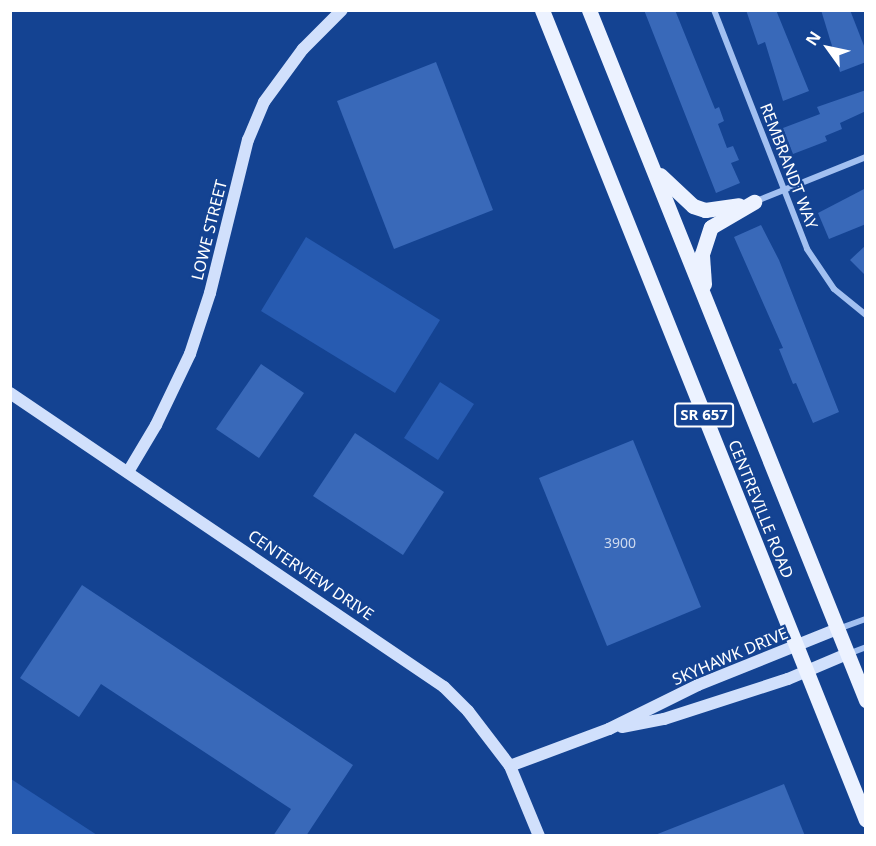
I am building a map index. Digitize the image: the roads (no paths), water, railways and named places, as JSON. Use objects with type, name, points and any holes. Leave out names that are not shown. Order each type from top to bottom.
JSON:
[{"type":"main road","name":"CENTREVILLE ROAD","points":[[542,10],[866,820]]},
{"type":"main road","name":"CENTREVILLE ROAD","points":[[589,10],[866,700]]},
{"type":"main road","points":[[652,167],[693,206],[719,209],[754,202]]},
{"type":"main road","points":[[706,303],[702,269],[705,238],[720,221],[754,202]]},
{"type":"street","name":"LOWE STREET","points":[[128,472],[156,425],[190,354],[210,293],[248,140],[264,102],[303,49],[342,10]]},
{"type":"street","name":"REMBRANDT WAY","points":[[714,10],[784,190],[820,271],[834,290],[866,315]]},
{"type":"street","points":[[754,202],[866,157]]},
{"type":"street","name":"CENTERVIEW DRIVE","points":[[10,393],[418,666],[468,711],[510,766],[538,836]]},
{"type":"street","name":"SKYHAWK DRIVE","points":[[510,766],[609,729],[698,685],[866,619]]},
{"type":"street","name":"SKYHAWK DRIVE","points":[[609,729],[664,719],[806,672],[866,647]]}]
